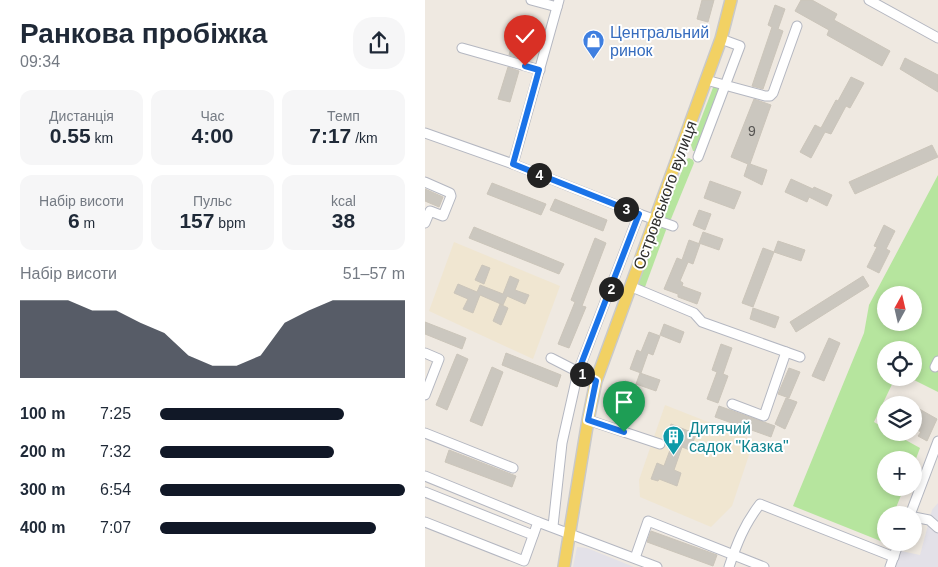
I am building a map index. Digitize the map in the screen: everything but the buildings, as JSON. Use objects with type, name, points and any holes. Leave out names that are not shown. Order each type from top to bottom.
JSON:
[{"type":"main road","name":"Островського вулиця","points":[[564,567],[596,381],[721,39],[731,0]]},
{"type":"street","points":[[513,164],[558,3],[531,0]]},
{"type":"street","points":[[870,0],[938,38]]},
{"type":"street","points":[[706,80],[725,87],[770,96],[773,93],[797,26]]},
{"type":"street","points":[[698,157],[740,46],[721,39]]},
{"type":"street","points":[[462,48],[539,70]]},
{"type":"street","points":[[425,133],[513,164],[673,226]]},
{"type":"street","points":[[425,182],[450,193],[451,196],[443,216],[430,211],[425,224]]},
{"type":"street","points":[[553,526],[562,443],[578,372],[639,214]]},
{"type":"street","points":[[631,287],[693,313],[702,322],[800,357]]},
{"type":"street","points":[[732,404],[764,416],[785,352]]},
{"type":"street","points":[[425,353],[439,359],[425,395]]},
{"type":"street","points":[[551,358],[596,381]]},
{"type":"street","points":[[588,420],[660,444]]},
{"type":"street","points":[[425,433],[513,468]]},
{"type":"street","points":[[913,506],[938,441]]},
{"type":"street","points":[[425,476],[538,522],[553,526],[657,567]]},
{"type":"street","points":[[425,492],[533,535]]},
{"type":"street","points":[[729,567],[737,541],[760,504],[894,557]]},
{"type":"street","points":[[922,519],[929,520],[938,528]]},
{"type":"street","points":[[635,558],[648,521],[764,567]]},
{"type":"street","points":[[425,522],[523,561],[538,522]]},
{"type":"street","points":[[890,567],[896,551]]},
{"type":"shaded area","points":[[454,242],[560,286],[533,359],[429,311]]},
{"type":"shaded area","points":[[665,405],[754,440],[732,506],[711,527],[640,497],[639,480]]},
{"type":"shaded area","points":[[938,503],[938,567],[895,567],[901,551],[920,555],[932,510]]},
{"type":"shaded area","points":[[577,547],[587,548],[634,567],[573,567]]},
{"type":"green space","points":[[714,85],[721,88],[696,151],[693,151],[691,145]]},
{"type":"green space","points":[[689,158],[694,163],[669,220],[663,216]]},
{"type":"green space","points":[[938,175],[938,392],[922,384],[922,341],[877,341],[877,386],[891,386],[886,396],[877,396],[877,416],[874,422],[877,424],[877,441],[907,441],[920,448],[919,451],[877,451],[877,496],[901,496],[897,506],[877,506],[877,540],[793,506],[864,333],[869,305],[877,290],[877,331],[923,331],[923,286],[879,286]]},
{"type":"green space","points":[[660,226],[665,227],[666,230],[645,287],[642,288],[638,282]]},
{"type":"place","name":"Центральний ринок","points":[[594,60]]},
{"type":"place","name":"Дитячий садок \"Казка\"","points":[[673,456]]},
{"type":"route","points":[[525,66],[539,70],[513,164],[639,214],[578,372],[596,381],[588,420],[624,432]]}]
